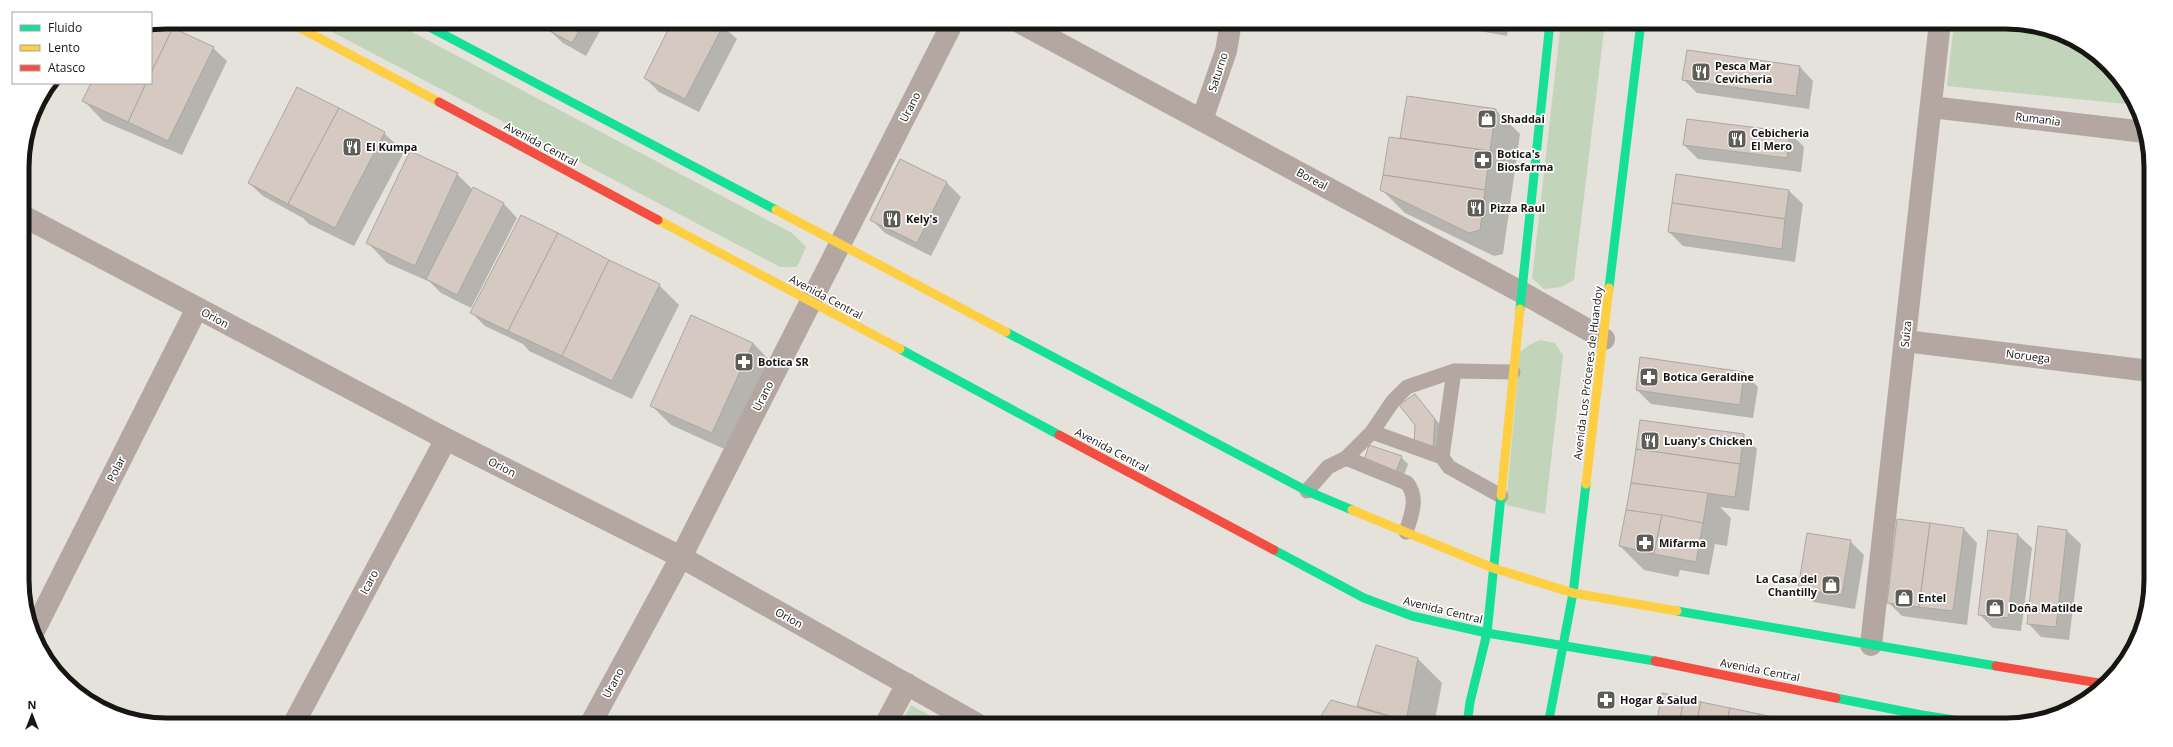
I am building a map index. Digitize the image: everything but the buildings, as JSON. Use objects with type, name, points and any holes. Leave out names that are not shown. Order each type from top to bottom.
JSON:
[{"type":"main road","name":"Avenida Central","points":[[302,29],[1364,598],[1412,616],[1487,633],[1563,644],[1634,657],[1941,718]]},
{"type":"main road","points":[[433,29],[1307,491],[1493,568],[1573,593],[2098,683]]},
{"type":"main road","points":[[1468,718],[1470,702],[1487,633],[1549,29]]},
{"type":"main road","name":"Avenida Los Próceres de Huandoy","points":[[1549,718],[1573,593],[1640,29]]},
{"type":"street","name":"Urano","points":[[594,718],[681,557],[812,302],[840,243],[949,29]]},
{"type":"street","name":"Boreal","points":[[1032,29],[1521,292],[1604,339]]},
{"type":"street","name":"Saturno","points":[[1202,120],[1226,51],[1230,29]]},
{"type":"street","name":"Suiza","points":[[1871,645],[1939,29]]},
{"type":"street","name":"Rumania","points":[[1931,107],[2139,131]]},
{"type":"street","name":"Orion","points":[[29,219],[446,439],[681,557],[966,718]]},
{"type":"street","name":"Polar","points":[[37,626],[197,308]]},
{"type":"street","name":"Noruega","points":[[1905,342],[2144,370]]},
{"type":"street","name":"Icaro","points":[[297,718],[446,439]]},
{"type":"street","points":[[889,718],[907,684]]},
{"type":"lane","points":[[1307,491],[1328,467],[1346,458],[1372,432],[1393,401],[1407,387],[1454,371],[1513,372]]},
{"type":"lane","points":[[1442,457],[1454,371]]},
{"type":"lane","points":[[1372,432],[1442,457],[1449,467],[1501,496]]},
{"type":"lane","points":[[1346,458],[1407,483],[1413,493],[1413,507],[1406,532]]},
{"type":"green space","points":[[326,29],[406,29],[792,233],[806,247],[797,267],[780,267]]},
{"type":"green space","points":[[1560,29],[1604,29],[1574,280],[1561,287],[1544,289],[1532,278]]},
{"type":"green space","points":[[1953,29],[2024,30],[2059,39],[2083,52],[2110,76],[2121,90],[2129,104],[1947,86]]},
{"type":"green space","points":[[1540,340],[1555,343],[1563,355],[1545,514],[1506,505],[1520,352],[1529,345]]},
{"type":"green space","points":[[911,705],[934,718],[904,718]]},
{"type":"traffic: fast","points":[[433,29],[776,210]]},
{"type":"traffic: fast","points":[[1520,309],[1549,29]]},
{"type":"traffic: fast","points":[[1609,288],[1640,29]]},
{"type":"traffic: fast","points":[[1006,332],[1307,491],[1352,510]]},
{"type":"traffic: fast","points":[[900,349],[1059,435]]},
{"type":"traffic: fast","points":[[1549,718],[1573,593],[1586,484]]},
{"type":"traffic: fast","points":[[1468,718],[1470,702],[1487,633],[1501,496]]},
{"type":"traffic: fast","points":[[1274,550],[1364,598],[1412,616],[1487,633],[1655,661]]},
{"type":"traffic: fast","points":[[1677,611],[1996,666]]},
{"type":"traffic: fast","points":[[1836,698],[1941,718]]},
{"type":"traffic: slow","points":[[302,29],[439,102]]},
{"type":"traffic: slow","points":[[776,210],[1006,332]]},
{"type":"traffic: slow","points":[[658,220],[900,349]]},
{"type":"traffic: slow","points":[[1586,484],[1609,288]]},
{"type":"traffic: slow","points":[[1501,496],[1520,309]]},
{"type":"traffic: slow","points":[[1352,510],[1493,568],[1573,593],[1677,611]]},
{"type":"traffic: jam","points":[[439,102],[658,220]]},
{"type":"traffic: jam","points":[[1059,435],[1274,550]]},
{"type":"traffic: jam","points":[[1655,661],[1836,698]]},
{"type":"traffic: jam","points":[[1996,666],[2098,683]]},
{"type":"place","name":"Pesca Mar Cevicheria","points":[[1701,72]]},
{"type":"place","name":"Shaddai","points":[[1487,119]]},
{"type":"place","name":"Cebicheria El Mero","points":[[1737,139]]},
{"type":"place","name":"El Kumpa","points":[[352,147]]},
{"type":"place","name":"Botica's Biosfarma","points":[[1483,160]]},
{"type":"place","name":"Pizza Raul","points":[[1476,208]]},
{"type":"place","name":"Kely's","points":[[892,219]]},
{"type":"place","name":"Botica SR","points":[[744,362]]},
{"type":"place","name":"Botica Geraldine","points":[[1649,377]]},
{"type":"place","name":"Luany's Chicken","points":[[1650,441]]},
{"type":"place","name":"Mifarma","points":[[1645,543]]},
{"type":"place","name":"La Casa del Chantilly","points":[[1831,585]]},
{"type":"place","name":"Entel","points":[[1904,598]]},
{"type":"place","name":"Doña Matilde","points":[[1995,608]]},
{"type":"place","name":"Hogar & Salud","points":[[1606,700]]}]
